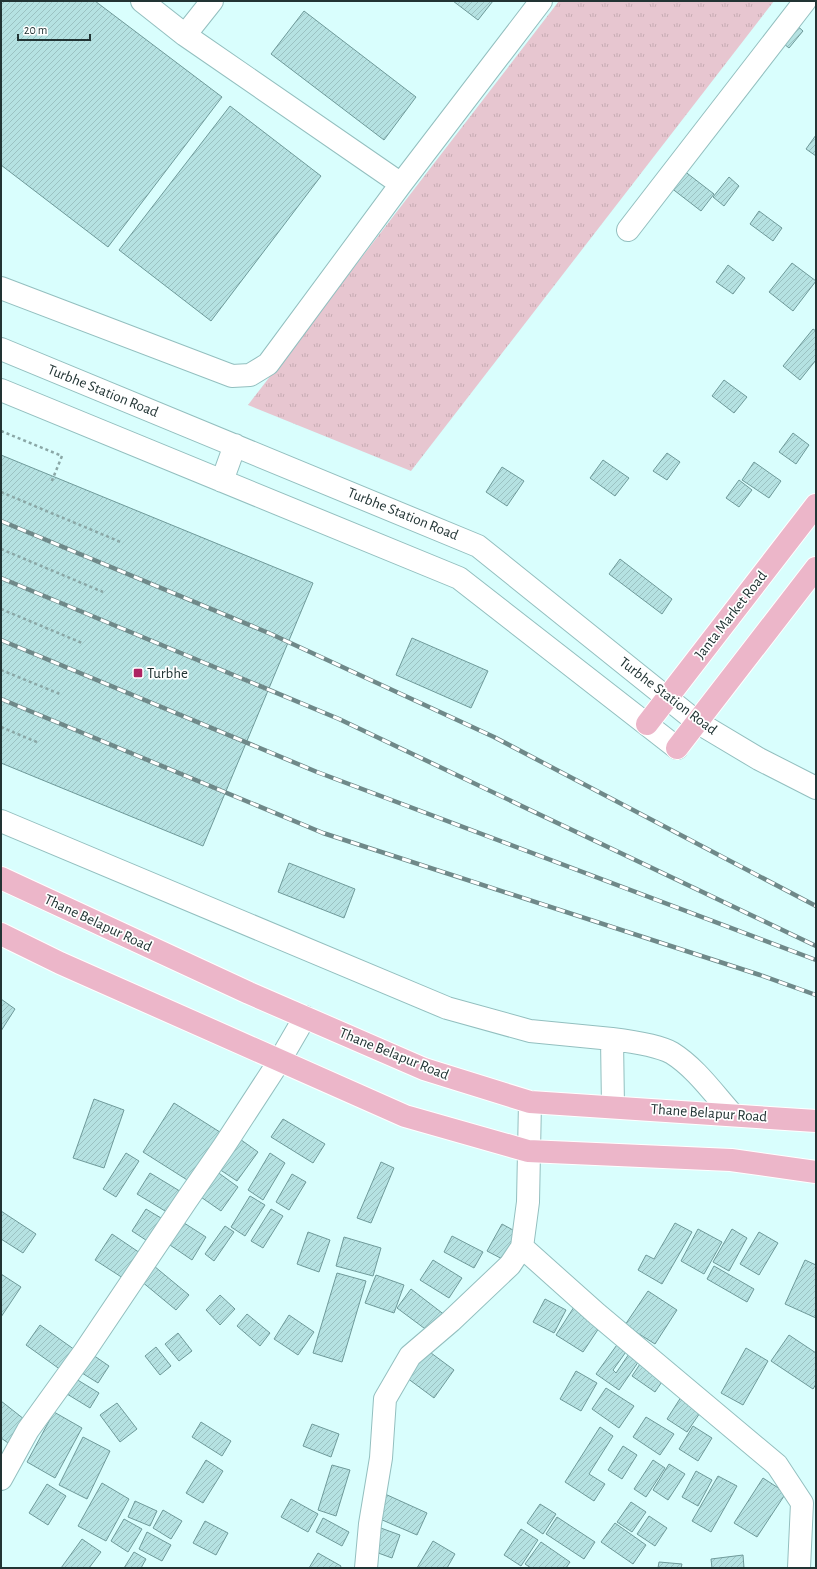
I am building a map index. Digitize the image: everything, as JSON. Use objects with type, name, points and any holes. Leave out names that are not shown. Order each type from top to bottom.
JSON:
[{"type":"main road","name":"Janta Market Road","points":[[647,724],[816,505]]},
{"type":"main road","points":[[677,748],[816,568]]},
{"type":"main road","name":"Thane Belapur Road","points":[[1,878],[249,993],[424,1069],[530,1102],[816,1121]]},
{"type":"main road","points":[[1,934],[60,963],[405,1116],[528,1151],[731,1160],[816,1172]]},
{"type":"street","points":[[142,1],[185,35],[401,184]]},
{"type":"street","points":[[185,35],[212,1]]},
{"type":"street","points":[[1,288],[232,376],[250,375],[268,364],[401,184],[541,1]]},
{"type":"street","points":[[628,230],[805,1]]},
{"type":"street","name":"Turbhe Station Road","points":[[1,349],[478,546],[697,722],[759,759],[816,788]]},
{"type":"street","points":[[1,390],[459,578],[677,748]]},
{"type":"street","points":[[222,481],[235,445]]},
{"type":"street","points":[[1,821],[447,1008],[530,1031],[612,1038],[640,1043],[671,1052],[691,1067],[733,1115]]},
{"type":"street","points":[[1,1479],[28,1430],[85,1351],[224,1146],[280,1060],[305,1017]]},
{"type":"street","points":[[612,1038],[613,1107]]},
{"type":"street","points":[[366,1568],[370,1524],[381,1458],[385,1399],[410,1356],[451,1321],[510,1265],[522,1247],[528,1202],[530,1102]]},
{"type":"street","points":[[522,1247],[597,1314],[777,1465],[802,1503],[799,1568]]},
{"type":"path","points":[[1,431],[62,456],[52,483]]},
{"type":"path","points":[[1,492],[123,543]]},
{"type":"path","points":[[1,549],[103,592]]},
{"type":"path","points":[[1,609],[82,643]]},
{"type":"path","points":[[1,670],[60,694]]},
{"type":"path","points":[[1,727],[39,744]]},
{"type":"green space","points":[[559,1],[774,1],[411,471],[248,405]]},
{"type":"building","points":[[1,1],[95,1],[222,97],[108,247],[1,165]]},
{"type":"building","points":[[453,1],[493,1],[478,20]]},
{"type":"building","points":[[304,11],[416,97],[384,140],[271,54]]},
{"type":"building","points":[[793,22],[803,31],[789,48],[779,40]]},
{"type":"building","points":[[230,106],[321,176],[211,321],[119,250]]},
{"type":"building","points":[[816,135],[816,156],[806,149]]},
{"type":"building","points":[[679,167],[714,194],[701,211],[666,184]]},
{"type":"building","points":[[729,177],[739,186],[724,206],[713,197]]},
{"type":"building","points":[[759,211],[782,228],[773,241],[750,224]]},
{"type":"building","points":[[792,263],[816,281],[793,311],[769,292]]},
{"type":"building","points":[[728,265],[745,278],[733,294],[716,282]]},
{"type":"building","points":[[813,329],[816,331],[816,360],[800,380],[783,366]]},
{"type":"building","points":[[724,380],[747,397],[734,413],[712,396]]},
{"type":"building","points":[[793,433],[809,445],[796,464],[779,452]]},
{"type":"building","points":[[667,453],[680,462],[667,480],[653,471]]},
{"type":"building","name":"Turbhe","points":[[1,455],[313,583],[203,846],[1,763]]},
{"type":"building","points":[[603,460],[629,478],[615,496],[590,478]]},
{"type":"building","points":[[754,462],[781,481],[769,498],[742,480]]},
{"type":"building","points":[[502,467],[524,481],[507,506],[486,492]]},
{"type":"building","points":[[739,480],[752,490],[739,507],[726,498]]},
{"type":"building","points":[[620,559],[672,599],[662,614],[609,574]]},
{"type":"building","points":[[412,638],[488,671],[471,708],[396,675]]},
{"type":"building","points":[[289,863],[355,889],[344,918],[278,892]]},
{"type":"building","points":[[1,999],[15,1009],[1,1031]]},
{"type":"building","points":[[94,1099],[124,1110],[104,1168],[73,1158]]},
{"type":"building","points":[[174,1103],[223,1134],[192,1183],[143,1152]]},
{"type":"building","points":[[283,1119],[325,1144],[313,1163],[271,1137]]},
{"type":"building","points":[[237,1137],[258,1152],[237,1181],[216,1167]]},
{"type":"building","points":[[126,1153],[139,1161],[116,1197],[103,1189]]},
{"type":"building","points":[[270,1153],[285,1163],[263,1200],[248,1190]]},
{"type":"building","points":[[381,1162],[394,1168],[371,1223],[357,1218]]},
{"type":"building","points":[[216,1171],[238,1187],[221,1211],[198,1195]]},
{"type":"building","points":[[150,1173],[183,1193],[170,1214],[137,1194]]},
{"type":"building","points":[[292,1174],[306,1182],[289,1210],[276,1202]]},
{"type":"building","points":[[250,1196],[265,1205],[245,1236],[231,1227]]},
{"type":"building","points":[[146,1209],[166,1221],[152,1244],[132,1231]]},
{"type":"building","points":[[271,1209],[283,1216],[263,1248],[251,1241]]},
{"type":"building","points":[[1,1211],[36,1234],[23,1253],[1,1239]]},
{"type":"building","points":[[181,1221],[206,1237],[192,1260],[167,1243]]},
{"type":"building","points":[[675,1223],[692,1232],[662,1284],[638,1270],[646,1255],[654,1259]]},
{"type":"building","points":[[502,1224],[522,1235],[508,1262],[487,1251]]},
{"type":"building","points":[[225,1226],[234,1232],[214,1261],[205,1254]]},
{"type":"building","points":[[698,1229],[722,1242],[704,1274],[681,1261]]},
{"type":"building","points":[[732,1229],[747,1238],[729,1271],[713,1262]]},
{"type":"building","points":[[308,1232],[330,1240],[319,1272],[297,1264]]},
{"type":"building","points":[[759,1232],[778,1243],[759,1275],[740,1264]]},
{"type":"building","points":[[112,1234],[143,1255],[126,1280],[95,1260]]},
{"type":"building","points":[[452,1236],[483,1252],[474,1268],[444,1252]]},
{"type":"building","points":[[344,1237],[381,1248],[373,1276],[336,1266]]},
{"type":"building","points":[[433,1260],[462,1278],[449,1298],[420,1280]]},
{"type":"building","points":[[805,1260],[816,1265],[816,1318],[785,1304]]},
{"type":"building","points":[[154,1266],[189,1295],[176,1310],[141,1281]]},
{"type":"building","points":[[714,1266],[754,1289],[747,1302],[707,1279]]},
{"type":"building","points":[[337,1273],[366,1281],[342,1362],[313,1353]]},
{"type":"building","points":[[1,1274],[21,1287],[1,1317]]},
{"type":"building","points":[[376,1275],[404,1285],[394,1313],[365,1303]]},
{"type":"building","points":[[411,1289],[446,1316],[432,1334],[397,1308]]},
{"type":"building","points":[[648,1291],[677,1310],[655,1344],[625,1325]]},
{"type":"building","points":[[220,1295],[235,1309],[220,1325],[206,1310]]},
{"type":"building","points":[[545,1299],[566,1310],[554,1333],[533,1322]]},
{"type":"building","points":[[574,1307],[601,1325],[583,1352],[556,1335]]},
{"type":"building","points":[[247,1314],[270,1333],[260,1346],[237,1326]]},
{"type":"building","points":[[289,1315],[314,1332],[298,1355],[274,1339]]},
{"type":"building","points":[[40,1325],[75,1350],[61,1370],[26,1345]]},
{"type":"building","points":[[178,1333],[192,1351],[179,1361],[165,1344]]},
{"type":"building","points":[[789,1335],[816,1353],[816,1384],[813,1389],[771,1361]]},
{"type":"building","points":[[619,1342],[628,1349],[613,1370],[616,1373],[631,1351],[641,1358],[619,1390],[596,1374]]},
{"type":"building","points":[[156,1347],[171,1366],[160,1375],[145,1356]]},
{"type":"building","points":[[423,1347],[454,1370],[434,1398],[403,1375]]},
{"type":"building","points":[[746,1348],[768,1361],[743,1405],[721,1393]]},
{"type":"building","points":[[93,1355],[109,1366],[98,1383],[82,1373]]},
{"type":"building","points":[[642,1361],[666,1376],[655,1392],[632,1376]]},
{"type":"building","points":[[576,1371],[597,1383],[581,1411],[560,1399]]},
{"type":"building","points":[[76,1379],[99,1393],[90,1408],[67,1394]]},
{"type":"building","points":[[606,1388],[634,1406],[619,1428],[592,1409]]},
{"type":"building","points":[[683,1394],[704,1407],[687,1432],[667,1419]]},
{"type":"building","points":[[1,1401],[29,1423],[11,1445],[1,1438]]},
{"type":"building","points":[[117,1403],[137,1429],[120,1442],[100,1415]]},
{"type":"building","points":[[54,1412],[82,1428],[55,1478],[27,1462]]},
{"type":"building","points":[[646,1417],[674,1434],[660,1455],[633,1437]]},
{"type":"building","points":[[201,1422],[231,1441],[222,1456],[192,1437]]},
{"type":"building","points":[[312,1424],[339,1434],[331,1457],[303,1446]]},
{"type":"building","points":[[693,1426],[712,1438],[698,1461],[679,1449]]},
{"type":"building","points":[[600,1427],[613,1436],[589,1474],[605,1484],[594,1501],[565,1482]]},
{"type":"building","points":[[83,1437],[110,1451],[87,1499],[59,1485]]},
{"type":"building","points":[[623,1446],[637,1455],[622,1479],[608,1470]]},
{"type":"building","points":[[206,1460],[223,1471],[203,1503],[186,1493]]},
{"type":"building","points":[[653,1460],[665,1468],[646,1497],[634,1489]]},
{"type":"building","points":[[669,1464],[685,1474],[668,1500],[653,1490]]},
{"type":"building","points":[[332,1465],[350,1470],[336,1516],[318,1510]]},
{"type":"building","points":[[696,1471],[712,1480],[698,1506],[682,1497]]},
{"type":"building","points":[[718,1476],[737,1486],[711,1532],[692,1521]]},
{"type":"building","points":[[763,1478],[786,1493],[757,1537],[734,1523]]},
{"type":"building","points":[[102,1483],[129,1499],[106,1541],[78,1526]]},
{"type":"building","points":[[47,1484],[66,1496],[48,1525],[29,1513]]},
{"type":"building","points":[[385,1494],[427,1513],[417,1535],[380,1519]]},
{"type":"building","points":[[291,1499],[318,1514],[308,1532],[281,1517]]},
{"type":"building","points":[[135,1501],[157,1511],[150,1526],[128,1517]]},
{"type":"building","points":[[631,1502],[646,1512],[632,1532],[617,1522]]},
{"type":"building","points":[[540,1504],[556,1514],[543,1534],[527,1523]]},
{"type":"building","points":[[163,1510],[182,1521],[171,1539],[153,1528]]},
{"type":"building","points":[[649,1516],[667,1528],[655,1546],[637,1534]]},
{"type":"building","points":[[557,1517],[595,1542],[584,1559],[546,1534]]},
{"type":"building","points":[[323,1518],[349,1532],[342,1546],[316,1532]]},
{"type":"building","points":[[124,1519],[142,1529],[128,1552],[111,1541]]},
{"type":"building","points":[[205,1521],[228,1533],[216,1555],[193,1543]]},
{"type":"building","points":[[615,1523],[646,1545],[633,1564],[601,1542]]},
{"type":"building","points":[[378,1527],[400,1535],[392,1558],[370,1550]]},
{"type":"building","points":[[521,1529],[538,1540],[521,1566],[504,1555]]},
{"type":"building","points":[[147,1532],[171,1545],[162,1561],[139,1549]]},
{"type":"building","points":[[82,1539],[101,1552],[89,1568],[61,1568]]},
{"type":"building","points":[[433,1541],[455,1554],[447,1568],[417,1568]]},
{"type":"building","points":[[541,1542],[570,1562],[566,1568],[531,1568],[525,1564]]},
{"type":"building","points":[[134,1552],[146,1559],[141,1568],[124,1568]]},
{"type":"building","points":[[318,1553],[341,1566],[340,1568],[309,1568]]},
{"type":"building","points":[[743,1555],[744,1568],[712,1568],[711,1559]]},
{"type":"building","points":[[659,1562],[682,1564],[681,1568],[658,1568]]},
{"type":"railway","points":[[1,521],[271,634],[494,737],[816,906]]},
{"type":"railway","points":[[1,578],[339,719],[816,946]]},
{"type":"railway","points":[[1,640],[317,772],[816,960]]},
{"type":"railway","points":[[1,699],[323,833],[760,975],[816,995]]},
{"type":"place","name":"Turbhe","points":[[138,673]]}]
